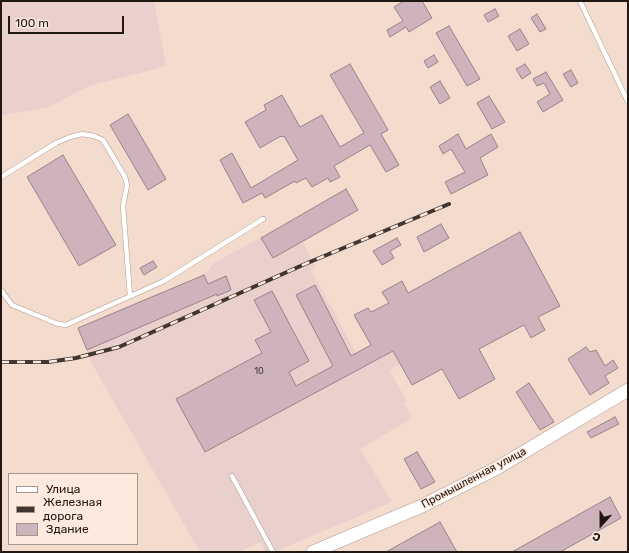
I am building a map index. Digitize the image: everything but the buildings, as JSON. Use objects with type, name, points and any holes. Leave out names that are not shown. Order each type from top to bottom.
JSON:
[{"type":"street","name":"Промышленная улица","points":[[313,552],[429,503],[496,468],[628,390]]},
{"type":"lane","points":[[580,1],[628,102]]},
{"type":"lane","points":[[1,177],[56,143],[70,137],[82,134],[94,136],[103,140],[125,177],[127,185],[123,206],[130,296]]},
{"type":"lane","points":[[1,290],[12,305],[58,324],[66,325],[164,281],[263,219]]},
{"type":"lane","points":[[232,476],[273,552]]},
{"type":"shaded area","points":[[1,1],[154,1],[166,66],[89,86],[47,108],[1,115]]},
{"type":"shaded area","points":[[261,238],[273,258],[302,241],[316,267],[311,270],[356,353],[386,337],[400,364],[389,370],[407,401],[404,403],[412,418],[360,449],[392,502],[274,552],[266,552],[261,542],[238,552],[200,552],[92,364],[87,350],[213,296],[204,275],[215,262]]},
{"type":"railway","points":[[1,362],[48,362],[76,358],[119,347],[305,264],[449,204]]}]
